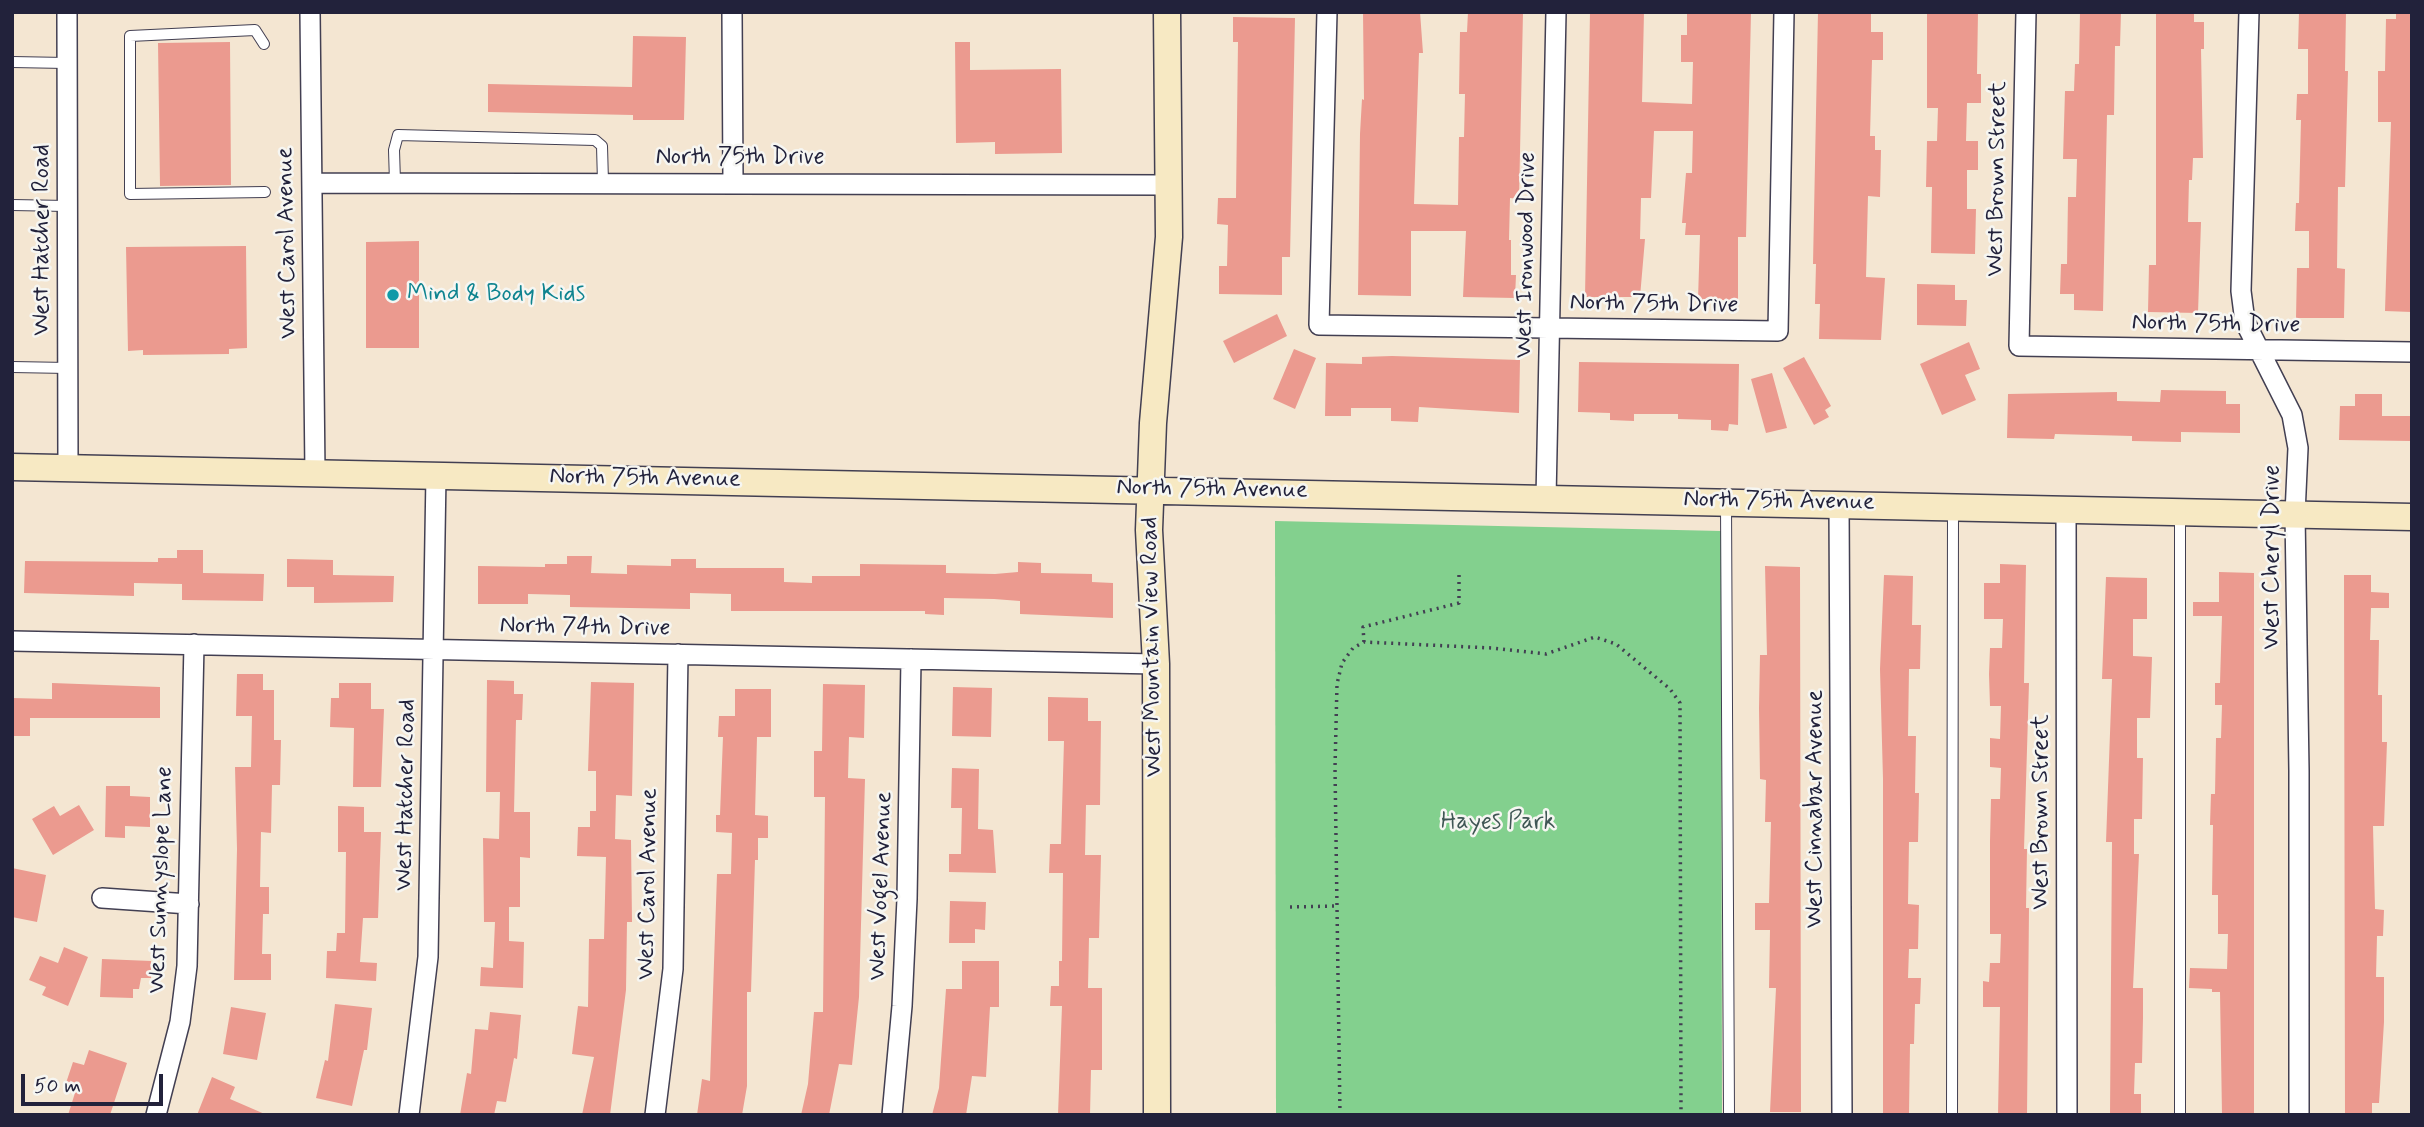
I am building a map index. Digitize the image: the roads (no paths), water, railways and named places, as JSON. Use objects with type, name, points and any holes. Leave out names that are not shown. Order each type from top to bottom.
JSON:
[{"type":"main road","name":"West Mountain View Road","points":[[1157,1115],[1156,664],[1149,530],[1169,237],[1167,12]]},
{"type":"main road","name":"North 75th Avenue","points":[[12,467],[2412,517]]},
{"type":"street","name":"West Hatcher Road","points":[[67,12],[68,468]]},
{"type":"street","name":"West Carol Avenue","points":[[310,12],[315,474]]},
{"type":"street","points":[[732,12],[733,182]]},
{"type":"street","name":"North 75th Drive","points":[[1327,12],[1319,325],[1778,331],[1784,12]]},
{"type":"street","name":"West Ironwood Drive","points":[[1546,498],[1556,12]]},
{"type":"street","name":"West Brown Street","points":[[2019,346],[2026,12]]},
{"type":"street","name":"West Cheryl Drive","points":[[2249,12],[2241,291],[2245,322],[2292,415],[2298,448],[2295,514],[2299,771],[2299,1115]]},
{"type":"street","name":"North 75th Drive","points":[[312,183],[1168,185]]},
{"type":"street","name":"North 75th Drive","points":[[2019,346],[2412,352]]},
{"type":"street","name":"West Hatcher Road","points":[[410,1115],[428,957],[436,475]]},
{"type":"street","name":"West Cinnabar Avenue","points":[[1839,503],[1842,1115]]},
{"type":"street","name":"West Brown Street","points":[[2066,509],[2067,1115]]},
{"type":"street","name":"North 74th Drive","points":[[12,641],[1156,664]]},
{"type":"street","name":"West Sunnyslope Lane","points":[[156,1115],[180,1022],[187,966],[194,644]]},
{"type":"street","name":"West Carol Avenue","points":[[656,1115],[673,969],[678,654]]},
{"type":"street","name":"West Vogel Avenue","points":[[891,1115],[902,1006],[907,899],[911,659]]},
{"type":"street","points":[[102,898],[189,904]]},
{"type":"lane","points":[[264,44],[255,30],[131,36],[130,194],[265,192]]},
{"type":"lane","points":[[12,62],[66,63]]},
{"type":"lane","points":[[395,182],[394,150],[398,135],[596,140],[602,146],[603,182]]},
{"type":"lane","points":[[12,205],[67,206]]},
{"type":"lane","points":[[12,367],[68,368]]},
{"type":"lane","points":[[1726,501],[1729,1115]]},
{"type":"lane","points":[[1952,506],[1952,1115]]},
{"type":"lane","points":[[2180,512],[2180,1115]]},
{"type":"place","name":"Mind & Body Kids","points":[[393,295]]},
{"type":"park label","name":"Hayes Park","points":[[1498,823]]}]
